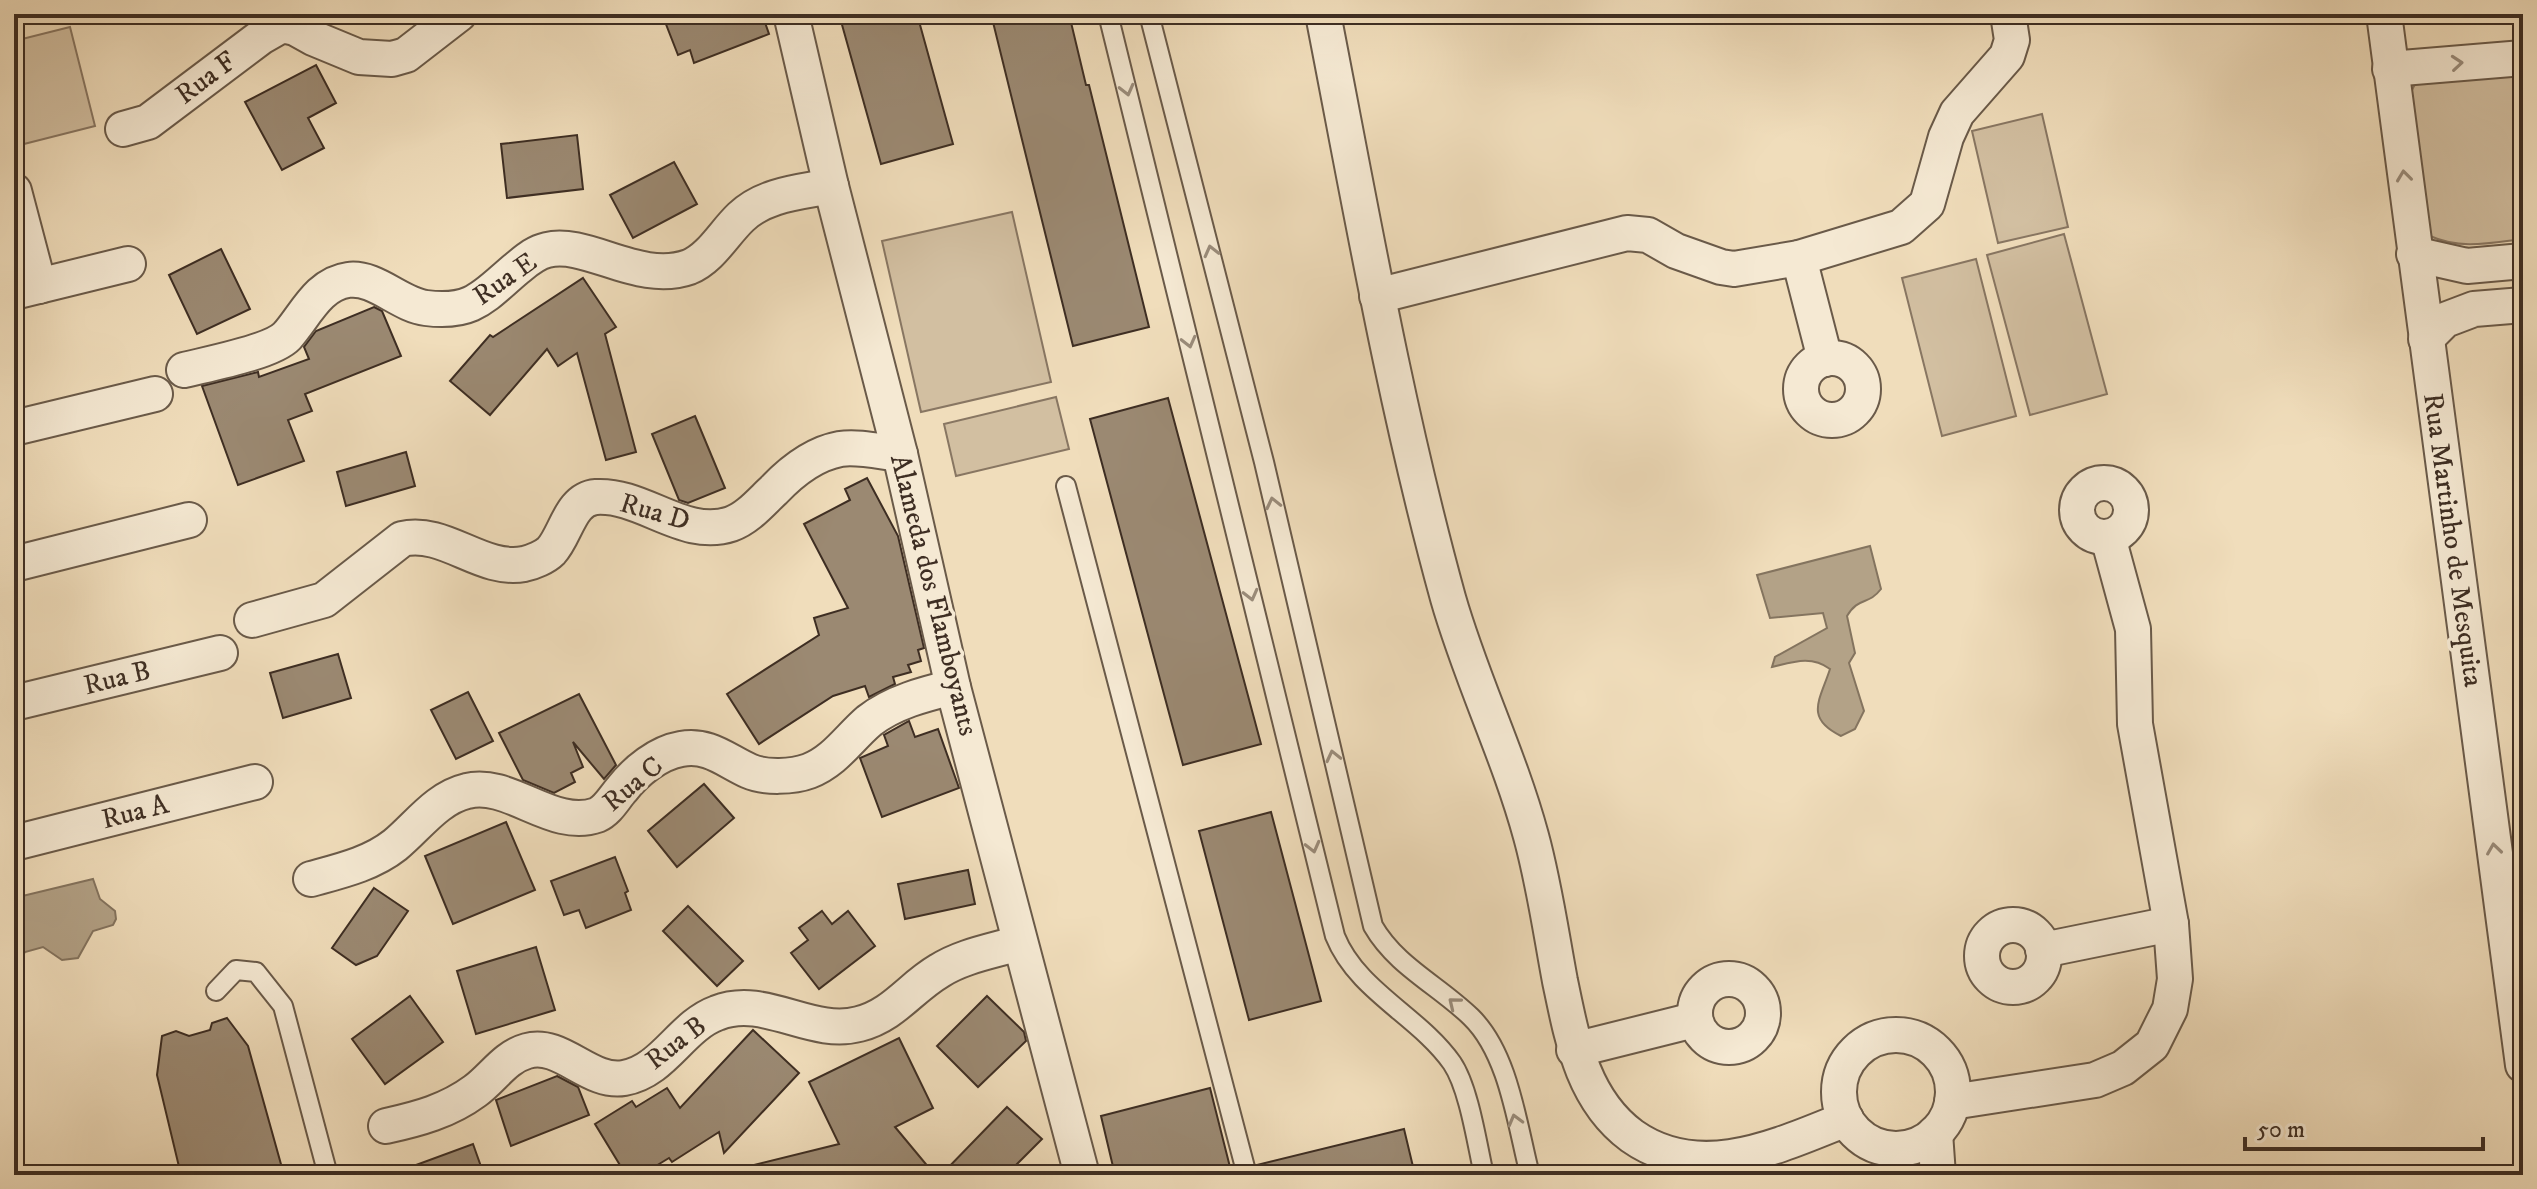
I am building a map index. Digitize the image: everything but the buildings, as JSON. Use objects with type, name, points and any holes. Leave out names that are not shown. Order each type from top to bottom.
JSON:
[{"type":"street","name":"Rua F","points":[[123,129],[148,122],[261,37],[282,25],[359,57],[392,59],[406,55],[459,14]]},
{"type":"street","name":"Alameda dos Flamboyants","points":[[791,14],[831,186],[900,454],[953,687],[1082,1175]]},
{"type":"street","points":[[1323,14],[1377,296],[1448,597],[1470,668],[1505,755],[1532,838],[1574,1050],[1597,1100],[1632,1136],[1667,1153],[1699,1160],[1736,1157],[1771,1148],[1846,1119]]},
{"type":"street","points":[[1377,296],[1627,233],[1648,235],[1676,251],[1721,267],[1753,267],[1799,258],[1901,227],[1927,204],[1946,137],[1957,113],[2007,56],[2012,40],[2008,14]]},
{"type":"street","name":"Rua Martinho de Mesquita","points":[[2384,14],[2523,1065]]},
{"type":"street","points":[[2390,69],[2523,58]]},
{"type":"street","name":"Rua E","points":[[184,370],[264,348],[285,339],[318,296],[331,285],[346,280],[359,280],[424,308],[461,308],[478,302],[532,256],[549,249],[568,249],[646,270],[687,268],[701,261],[743,215],[766,201],[831,186]]},
{"type":"street","points":[[14,191],[26,289],[128,264]]},
{"type":"street","points":[[2414,254],[2467,266],[2523,261]]},
{"type":"street","points":[[1799,258],[1825,359]]},
{"type":"street","points":[[2467,266],[2460,287],[2474,309]]},
{"type":"street","points":[[2426,339],[2445,320],[2474,309],[2523,305]]},
{"type":"street","points":[[14,428],[155,394]]},
{"type":"street","name":"Rua D","points":[[252,620],[324,600],[402,539],[418,535],[431,537],[460,551],[509,565],[523,564],[550,552],[579,504],[589,499],[598,497],[633,503],[682,522],[719,527],[744,516],[795,467],[821,456],[841,449],[900,454]]},
{"type":"street","points":[[14,564],[189,520]]},
{"type":"street","points":[[1952,1102],[2095,1080],[2123,1068],[2152,1045],[2170,1009],[2175,979],[2171,924],[2135,724],[2133,629],[2108,537]]},
{"type":"street","name":"Rua B","points":[[14,703],[220,653]]},
{"type":"street","name":"Rua C","points":[[311,879],[375,858],[394,846],[436,806],[466,791],[479,789],[504,795],[543,811],[578,818],[597,815],[607,809],[640,770],[659,757],[679,749],[702,747],[753,772],[782,775],[808,771],[833,758],[871,720],[912,697],[953,687]]},
{"type":"street","name":"Rua A","points":[[14,843],[255,782]]},
{"type":"street","points":[[2043,950],[2171,924]]},
{"type":"street","name":"Rua B","points":[[386,1126],[424,1118],[450,1107],[477,1090],[510,1058],[528,1050],[545,1049],[601,1076],[619,1079],[648,1067],[670,1052],[699,1023],[718,1012],[740,1009],[769,1011],[820,1026],[859,1024],[883,1015],[900,1004],[920,983],[942,969],[1019,943]]},
{"type":"street","points":[[1574,1050],[1694,1020]]},
{"type":"street","points":[[1897,1035],[1917,1038],[1934,1049],[1946,1064],[1952,1082],[1952,1102],[1946,1119],[1935,1133],[1908,1147],[1892,1148],[1877,1160],[1846,1119],[1839,1100],[1840,1080],[1847,1062],[1860,1047],[1877,1038],[1897,1035]]},
{"type":"street","points":[[1935,1133],[1938,1175]]},
{"type":"lane","points":[[1108,14],[1335,936],[1351,964],[1439,1047],[1460,1076],[1484,1175]]},
{"type":"lane","points":[[1149,14],[1264,462],[1373,926],[1391,953],[1475,1022],[1493,1044],[1530,1175]]},
{"type":"lane","points":[[1066,486],[1247,1175]]},
{"type":"lane","points":[[216,991],[236,970],[256,972],[283,1006],[328,1175]]},
{"type":"shaded area","points":[[70,27],[95,126],[20,145],[14,123],[14,41]]},
{"type":"shaded area","points":[[2523,66],[2523,239],[2464,244],[2430,236],[2409,96],[2415,84],[2429,78]]},
{"type":"shaded area","points":[[2042,114],[2068,227],[1998,243],[1972,131]]},
{"type":"shaded area","points":[[1012,212],[1051,382],[921,412],[882,241]]},
{"type":"shaded area","points":[[2064,234],[2107,394],[2030,415],[1987,255]]},
{"type":"shaded area","points":[[1976,259],[2016,416],[1942,436],[1902,278]]},
{"type":"shaded area","points":[[1056,397],[1069,449],[956,476],[944,424]]},
{"type":"shaded area","points":[[1870,546],[1881,589],[1847,616],[1855,653],[1849,663],[1864,711],[1855,729],[1841,736],[1829,729],[1819,715],[1819,699],[1830,669],[1809,661],[1772,667],[1775,657],[1827,628],[1823,613],[1770,618],[1757,575]]},
{"type":"shaded area","points":[[93,879],[100,899],[115,911],[113,925],[93,931],[78,958],[62,960],[43,947],[25,952],[14,988],[14,898]]}]
